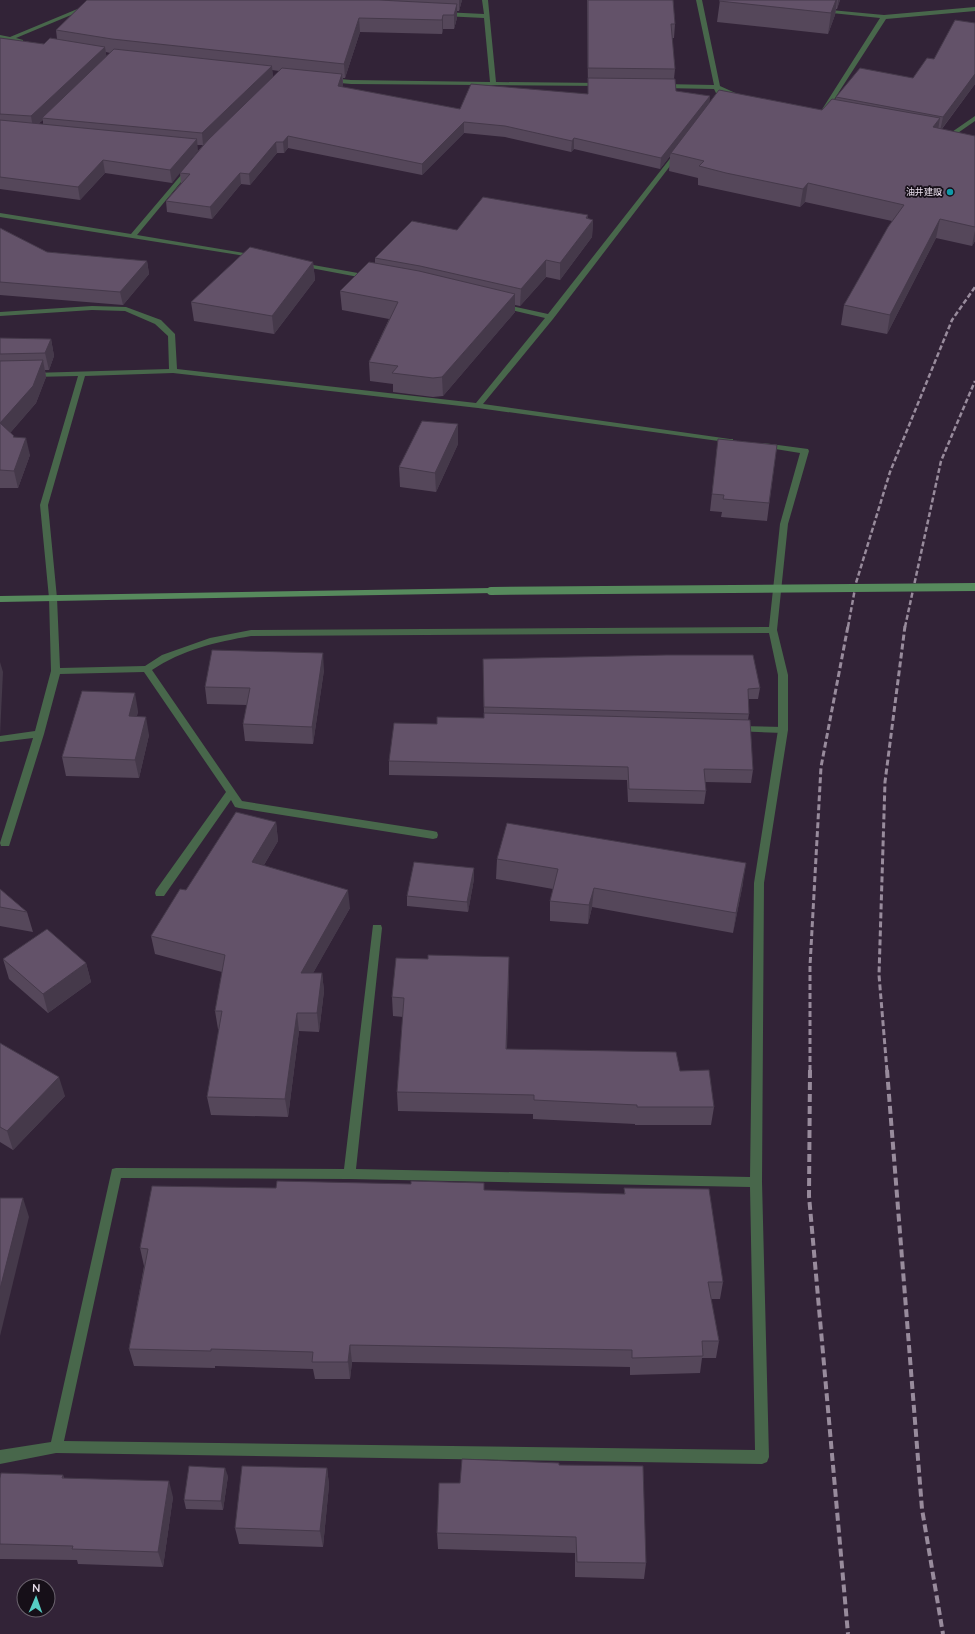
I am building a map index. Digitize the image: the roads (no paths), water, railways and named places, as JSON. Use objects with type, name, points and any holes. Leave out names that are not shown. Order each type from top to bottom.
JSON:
[{"type":"street","points":[[0,42],[104,0]]},
{"type":"street","points":[[485,0],[485,16],[493,84]]},
{"type":"street","points":[[699,0],[718,87],[718,101]]},
{"type":"street","points":[[812,9],[884,17],[975,9]]},
{"type":"street","points":[[439,14],[485,16]]},
{"type":"street","points":[[823,112],[884,17]]},
{"type":"street","points":[[0,37],[25,42]]},
{"type":"street","points":[[319,79],[350,82],[610,85]]},
{"type":"street","points":[[656,86],[718,87],[738,97],[746,98]]},
{"type":"street","points":[[815,111],[830,114]]},
{"type":"street","points":[[935,133],[950,136],[975,118]]},
{"type":"street","points":[[478,406],[550,317],[684,144]]},
{"type":"street","points":[[133,236],[196,161]]},
{"type":"street","points":[[0,215],[264,258]]},
{"type":"street","points":[[295,264],[373,278]]},
{"type":"street","points":[[496,304],[550,317]]},
{"type":"street","points":[[0,314],[92,308],[126,309],[158,322],[172,336],[173,371]]},
{"type":"street","points":[[22,375],[173,371],[478,406],[735,441]]},
{"type":"street","points":[[5,843],[56,671],[53,598],[44,505],[82,374]]},
{"type":"street","points":[[0,1457],[56,1447],[762,1457],[756,1182],[759,883],[783,730],[783,675],[773,630],[784,524],[805,451],[758,444]]},
{"type":"street","points":[[0,599],[491,591],[975,587]]},
{"type":"street","points":[[56,671],[147,669],[165,657],[213,640],[251,633],[773,630]]},
{"type":"street","points":[[147,669],[239,804],[433,835]]},
{"type":"street","points":[[728,729],[783,730]]},
{"type":"street","points":[[0,739],[38,734]]},
{"type":"street","points":[[160,893],[231,792]]},
{"type":"street","points":[[349,1174],[377,928]]},
{"type":"street","points":[[56,1447],[116,1173],[349,1174],[756,1182]]},
{"type":"railway","points":[[848,627],[856,583],[890,472],[952,320],[975,287]]},
{"type":"railway","points":[[905,627],[941,461],[975,381]]},
{"type":"railway","points":[[810,1070],[810,966],[821,767],[848,626]]},
{"type":"railway","points":[[887,1071],[879,975],[885,782],[905,626]]},
{"type":"railway","points":[[810,1070],[809,1196],[848,1634]]},
{"type":"railway","points":[[887,1070],[922,1509],[943,1634]]},
{"type":"place","name":"油井建設","points":[[950,192]]}]
